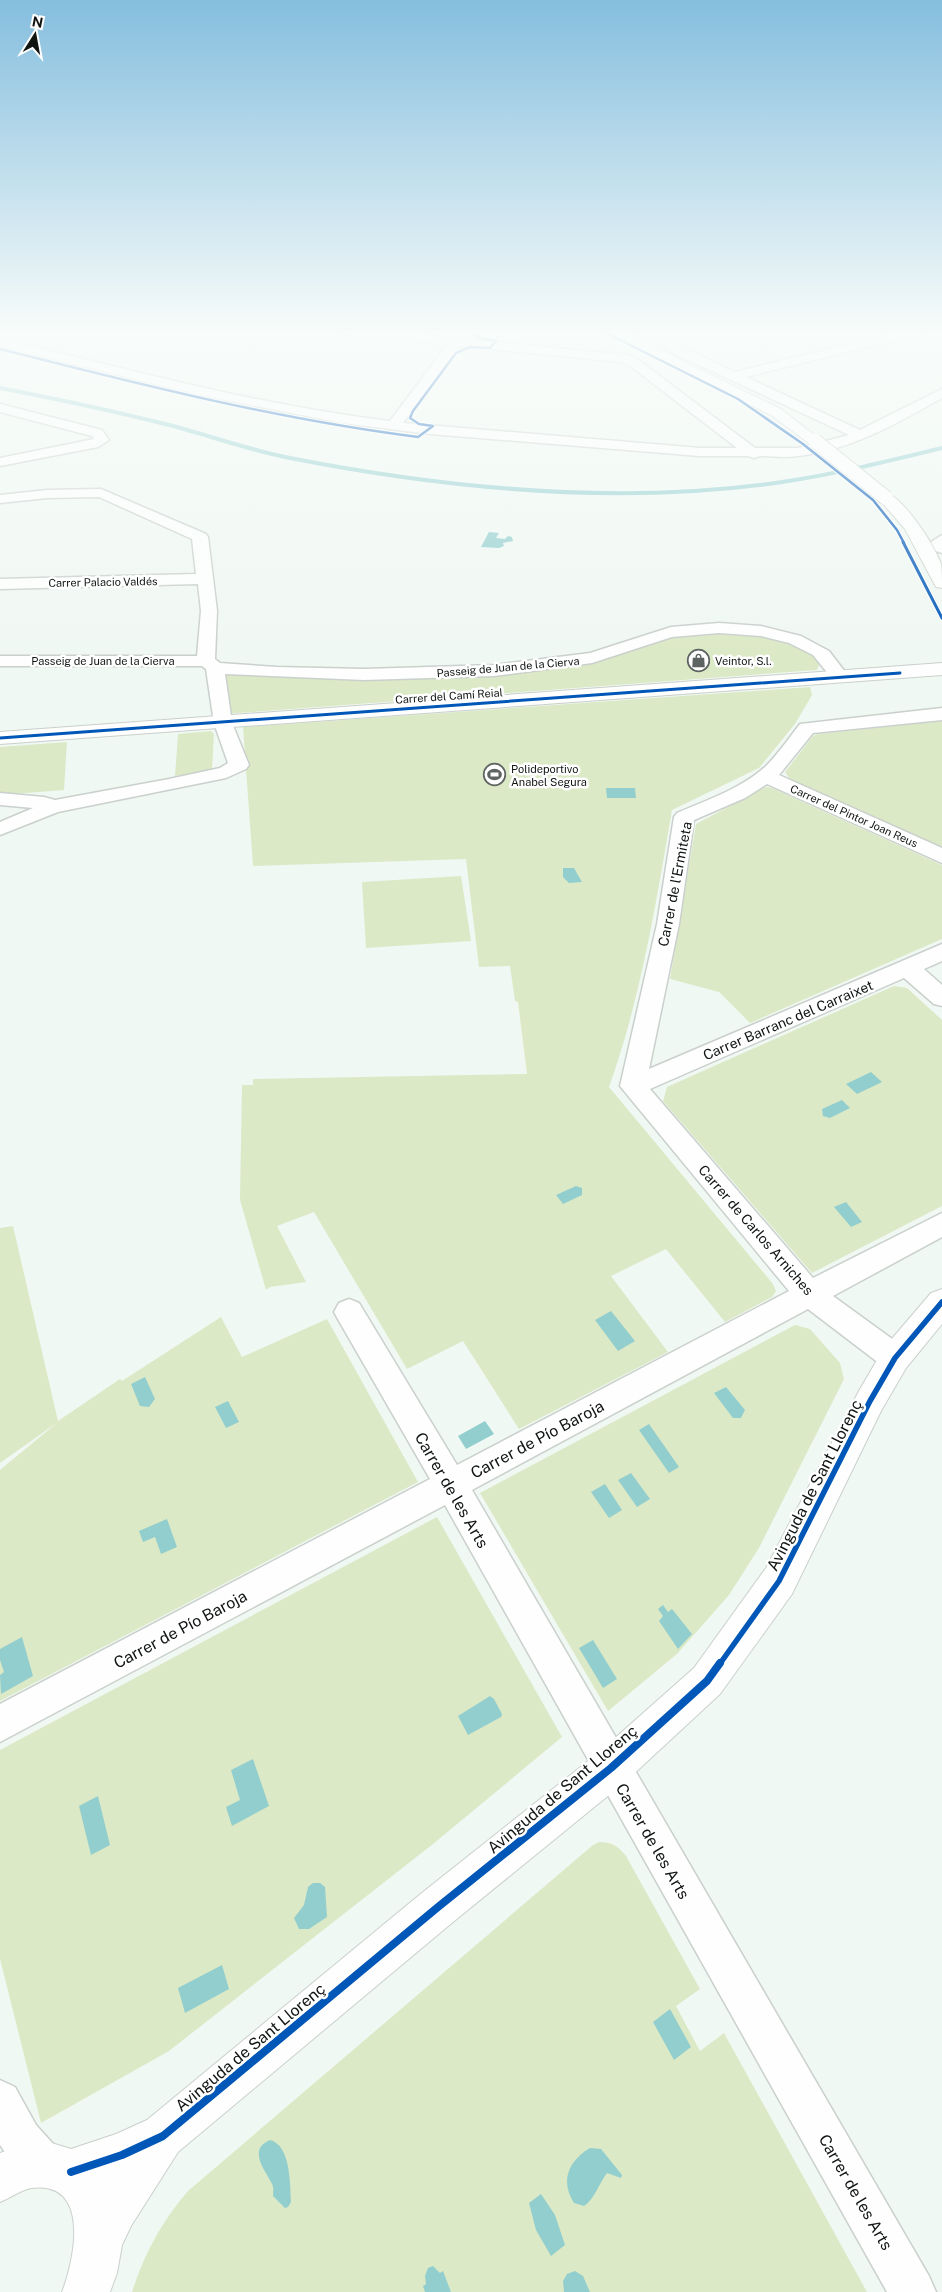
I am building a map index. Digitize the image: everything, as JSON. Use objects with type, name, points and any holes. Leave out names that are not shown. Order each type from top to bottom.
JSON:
[{"type":"street","points":[[0,462],[98,442],[102,440],[100,437]]},
{"type":"street","points":[[513,437],[691,452],[754,454],[798,452],[858,437]]},
{"type":"street","points":[[731,437],[754,454]]},
{"type":"street","points":[[810,437],[905,515],[916,530],[942,583]]},
{"type":"street","points":[[0,499],[47,494],[101,493],[200,537],[209,611],[211,664],[223,722],[239,765],[226,772],[108,798],[53,807],[0,829]]},
{"type":"street","name":"Carrer Palacio Valdés","points":[[0,584],[206,579]]},
{"type":"street","name":"Passeig de Juan de la Cierva","points":[[0,661],[211,664],[233,670],[343,676],[480,671],[582,660],[610,654],[663,634],[729,628],[760,631],[797,640],[816,649],[828,660],[840,677]]},
{"type":"street","name":"Carrer del Camí Reial","points":[[0,738],[942,669]]},
{"type":"street","name":"Carrer del Camí Reial","points":[[900,673],[942,679]]},
{"type":"street","name":"Carrer de l'Ermiteta","points":[[633,1086],[668,924],[684,817],[729,797],[766,776],[807,728],[942,714]]},
{"type":"street","name":"Carrer del Pintor Joan Reus","points":[[766,776],[942,856]]},
{"type":"street","points":[[0,799],[44,803],[53,807]]},
{"type":"street","name":"Carrer Barranc del Carraixet","points":[[633,1086],[942,952]]},
{"type":"street","points":[[908,968],[942,998]]},
{"type":"street","name":"Carrer de Carlos Arniches","points":[[633,1086],[810,1294],[895,1358]]},
{"type":"street","name":"Carrer de Pío Baroja","points":[[0,1724],[942,1224]]},
{"type":"street","name":"Avinguda de Sant Llorenç","points":[[37,2171],[122,2156],[163,2136],[438,1907],[611,1768],[707,1681],[747,1629],[779,1581],[804,1536],[866,1408],[895,1358],[942,1302]]},
{"type":"street","name":"Carrer de les Arts","points":[[349,1312],[451,1486],[913,2292]]},
{"type":"street","points":[[0,2102],[37,2171],[86,2189],[96,2212],[99,2240],[96,2262],[86,2292]]},
{"type":"street","name":"Avinguda de Sant Llorenç","points":[[99,2240],[114,2209],[163,2136]]},
{"type":"green space","points":[[712,630],[755,634],[784,640],[809,653],[820,662],[817,670],[224,714],[225,674],[328,678],[516,671],[607,659],[674,635]]},
{"type":"green space","points":[[810,687],[812,695],[795,724],[759,768],[672,810],[639,985],[609,1087],[773,1284],[776,1291],[772,1297],[725,1322],[666,1249],[611,1276],[668,1352],[519,1429],[463,1341],[407,1369],[314,1212],[277,1226],[306,1282],[270,1287],[266,1290],[240,1200],[242,1085],[253,1085],[253,1079],[527,1074],[518,1002],[515,1001],[510,966],[479,967],[466,859],[253,866],[243,727]]},
{"type":"green space","points":[[942,721],[942,847],[790,779],[785,772],[813,736],[818,734]]},
{"type":"green space","points":[[211,731],[214,734],[212,771],[175,776],[178,734]]},
{"type":"green space","points":[[67,742],[64,790],[0,795],[0,747]]},
{"type":"green space","points":[[766,787],[772,788],[942,865],[942,939],[750,1023],[719,992],[670,979],[696,824]]},
{"type":"green space","points":[[461,876],[471,941],[366,948],[362,882]]},
{"type":"green space","points":[[894,986],[907,988],[942,1020],[942,1206],[812,1273],[663,1101],[667,1087]]},
{"type":"green space","points":[[13,1226],[58,1421],[120,1379],[122,1381],[221,1317],[242,1357],[327,1319],[418,1482],[0,1701],[0,1470],[58,1422],[0,1463],[0,1228]]},
{"type":"green space","points":[[795,1325],[810,1329],[840,1363],[844,1379],[759,1548],[729,1595],[677,1654],[608,1711],[480,1493]]},
{"type":"green space","points":[[437,1517],[562,1737],[433,1844],[169,2051],[41,2123],[0,1959],[0,1750]]},
{"type":"green space","points":[[599,1842],[614,1845],[626,1856],[700,1989],[676,2006],[700,2051],[724,2033],[867,2292],[132,2292],[142,2264],[155,2238],[170,2214],[188,2191],[593,1845]]},
{"type":"water","points":[[489,532],[499,533],[496,538],[505,539],[508,536],[512,537],[513,541],[503,543],[504,546],[499,548],[481,547]]},
{"type":"water","points":[[606,788],[635,788],[636,798],[607,798]]},
{"type":"water","points":[[563,868],[574,868],[582,882],[569,883],[563,877]]},
{"type":"water","points":[[871,1072],[882,1082],[857,1094],[846,1084]]},
{"type":"water","points":[[842,1100],[850,1108],[830,1118],[823,1116],[822,1109]]},
{"type":"water","points":[[576,1186],[582,1188],[582,1195],[563,1204],[556,1195]]},
{"type":"water","points":[[846,1202],[862,1222],[851,1227],[834,1207]]},
{"type":"water","points":[[611,1311],[635,1341],[618,1351],[595,1320]]},
{"type":"water","points":[[145,1377],[155,1399],[149,1407],[140,1406],[131,1384]]},
{"type":"water","points":[[726,1387],[745,1410],[741,1418],[733,1418],[714,1393]]},
{"type":"water","points":[[228,1401],[239,1422],[226,1428],[215,1407]]},
{"type":"water","points":[[485,1421],[494,1434],[466,1449],[458,1436]]},
{"type":"water","points":[[649,1424],[679,1467],[669,1473],[639,1430]]},
{"type":"water","points":[[631,1473],[650,1499],[637,1507],[618,1480]]},
{"type":"water","points":[[605,1484],[622,1510],[609,1518],[591,1492]]},
{"type":"water","points":[[167,1519],[177,1547],[161,1554],[155,1537],[143,1542],[139,1531]]},
{"type":"water","points":[[663,1605],[668,1612],[672,1609],[692,1634],[678,1649],[659,1621],[663,1616],[658,1609]]},
{"type":"water","points":[[22,1637],[33,1676],[1,1694],[0,1675],[4,1672],[0,1660],[0,1649]]},
{"type":"water","points":[[593,1640],[617,1679],[603,1688],[579,1648]]},
{"type":"water","points":[[490,1696],[494,1699],[502,1714],[501,1717],[468,1735],[458,1716]]},
{"type":"water","points":[[253,1759],[269,1806],[232,1826],[226,1807],[240,1800],[231,1770]]},
{"type":"water","points":[[98,1796],[110,1845],[91,1855],[79,1806]]},
{"type":"water","points":[[313,1883],[320,1883],[325,1887],[327,1917],[309,1929],[299,1929],[294,1918],[304,1905],[308,1887]]},
{"type":"water","points":[[222,1965],[229,1989],[185,2013],[178,1988]]},
{"type":"water","points":[[670,2009],[691,2047],[674,2060],[653,2022]]},
{"type":"water","points":[[270,2140],[277,2143],[282,2149],[288,2166],[291,2202],[285,2208],[273,2196],[273,2185],[260,2161],[259,2149]]},
{"type":"water","points":[[590,2148],[601,2149],[622,2175],[621,2178],[607,2173],[591,2199],[584,2206],[574,2203],[570,2195],[567,2179],[568,2172],[576,2159]]},
{"type":"water","points":[[541,2194],[555,2215],[565,2245],[551,2256],[536,2230],[529,2203]]},
{"type":"water","points":[[433,2266],[440,2273],[443,2271],[451,2292],[425,2292],[423,2286],[426,2284],[425,2276],[428,2268]]},
{"type":"water","points":[[575,2271],[583,2276],[590,2292],[564,2292],[563,2281],[567,2274]]},
{"type":"waterway","points":[[211,437],[285,457],[408,478],[532,490],[595,493],[658,493],[782,482],[942,448]]},
{"type":"cycle path","points":[[793,437],[873,500],[897,530],[942,618]]},
{"type":"cycle path","points":[[0,738],[900,673]]},
{"type":"cycle path","points":[[71,2172],[122,2155],[163,2136],[438,1907],[611,1768],[707,1681],[779,1581],[870,1401],[895,1358],[942,1302]]},
{"type":"place","name":"Veintor, S.l.","points":[[699,661]]},
{"type":"place","name":"Polideportivo Anabel Segura","points":[[495,775]]}]
